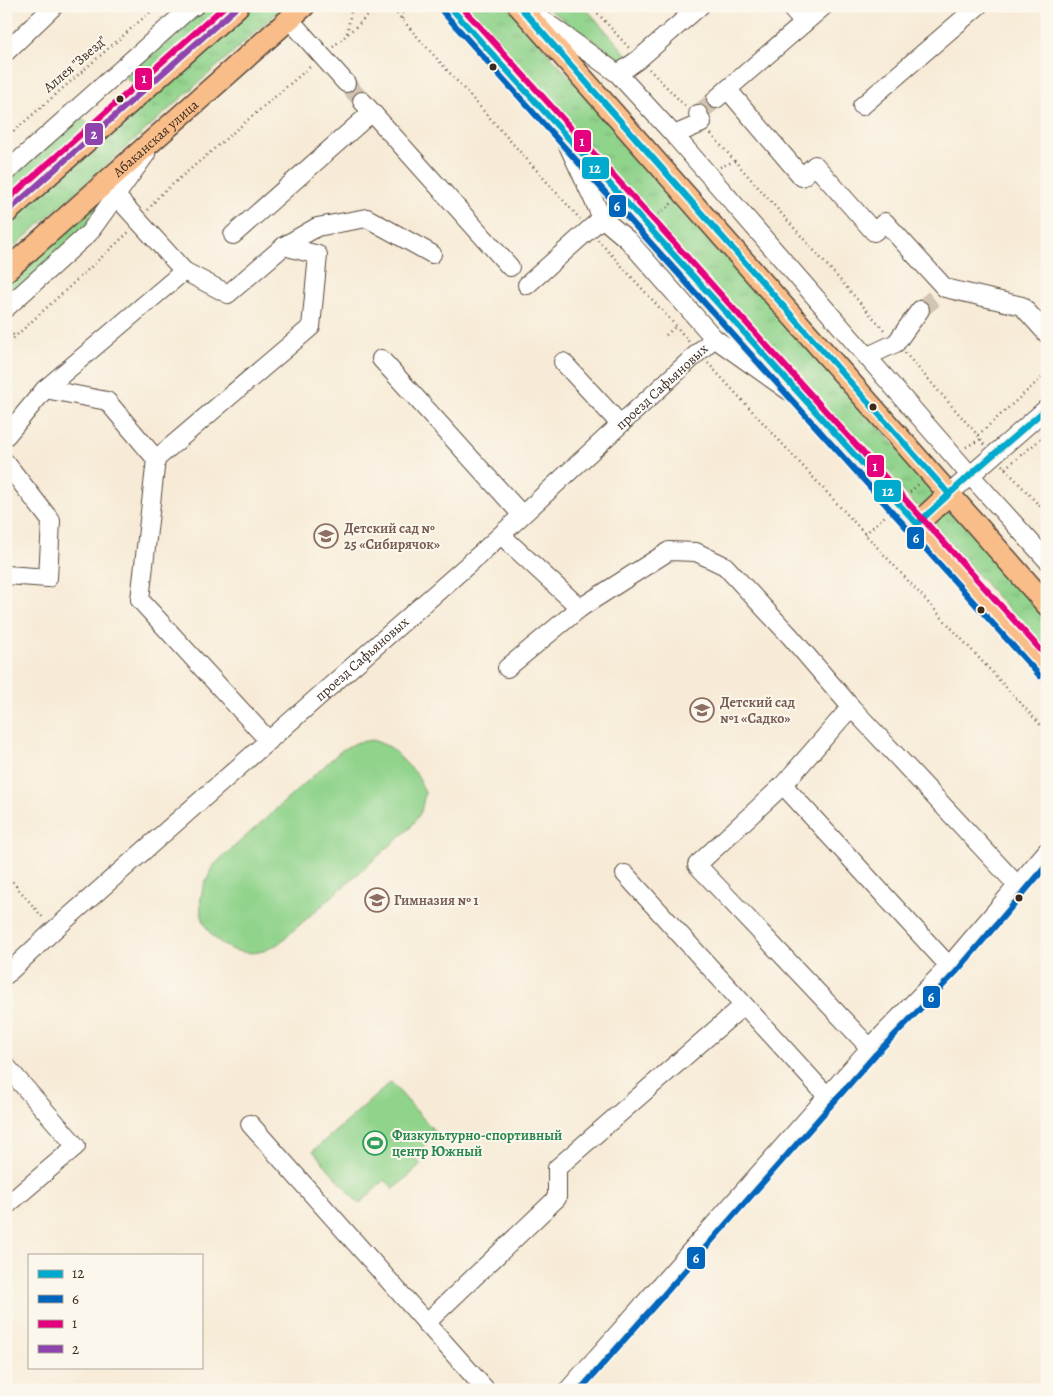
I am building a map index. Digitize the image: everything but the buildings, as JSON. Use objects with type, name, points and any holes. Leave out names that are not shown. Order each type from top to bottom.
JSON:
[{"type":"main road","points":[[6,213],[238,6]]},
{"type":"main road","points":[[449,6],[1047,670]]},
{"type":"main road","points":[[519,6],[1047,605]]},
{"type":"main road","name":"Абаканская улица","points":[[6,270],[297,13]]},
{"type":"main road","points":[[917,524],[948,494]]},
{"type":"street","points":[[6,52],[54,6]]},
{"type":"street","points":[[6,172],[190,8],[195,6]]},
{"type":"street","points":[[523,6],[618,74],[674,135],[1047,560]]},
{"type":"street","points":[[618,74],[639,59],[700,6]]},
{"type":"street","points":[[790,6],[804,23]]},
{"type":"street","points":[[824,6],[722,94],[802,177],[814,166],[874,232],[885,222],[941,291],[1022,306],[1047,334]]},
{"type":"street","points":[[862,106],[978,6]]},
{"type":"street","points":[[297,13],[323,56],[346,83]]},
{"type":"street","points":[[233,235],[367,107],[510,267]]},
{"type":"street","points":[[674,135],[700,119]]},
{"type":"street","points":[[562,131],[596,224],[628,240],[714,338],[807,403]]},
{"type":"street","points":[[6,308],[89,233],[159,135]]},
{"type":"street","points":[[116,196],[184,272],[228,294],[284,246],[317,227],[367,218],[432,254]]},
{"type":"street","points":[[527,285],[596,224]]},
{"type":"street","points":[[269,741],[140,600],[156,459],[311,327],[318,254],[284,246]]},
{"type":"street","points":[[6,436],[45,389],[184,272]]},
{"type":"street","points":[[868,356],[896,343],[920,310]]},
{"type":"street","name":"проезд Сафьяновых","points":[[6,976],[54,930],[501,534],[714,338]]},
{"type":"street","points":[[381,359],[522,515]]},
{"type":"street","points":[[563,362],[620,424]]},
{"type":"street","points":[[45,389],[107,401],[156,459]]},
{"type":"street","points":[[948,494],[1047,408]]},
{"type":"street","points":[[6,463],[50,521],[48,578],[6,575]]},
{"type":"street","points":[[501,534],[580,608]]},
{"type":"street","points":[[507,668],[580,608],[669,551],[696,552],[725,566],[851,706],[1017,885]]},
{"type":"street","points":[[851,706],[783,785],[697,865],[870,1048]]},
{"type":"street","points":[[783,785],[949,966]]},
{"type":"street","points":[[568,1390],[870,1048],[949,966],[1047,851]]},
{"type":"street","points":[[625,874],[827,1096]]},
{"type":"street","points":[[426,1323],[557,1198],[557,1168],[744,1005]]},
{"type":"street","points":[[6,1066],[76,1146],[6,1206]]},
{"type":"street","points":[[250,1124],[486,1390]]},
{"type":"path","name":"Аллея \"Звезд\"","points":[[6,138],[157,6]]},
{"type":"path","points":[[347,34],[352,6]]},
{"type":"path","points":[[6,345],[140,223],[159,196],[379,6]]},
{"type":"path","points":[[390,6],[596,224],[698,353],[1047,732]]},
{"type":"path","points":[[402,19],[404,6]]},
{"type":"path","points":[[591,6],[639,59],[700,119],[978,435],[990,457],[1005,468],[1047,514]]},
{"type":"path","points":[[666,335],[676,326]]},
{"type":"path","points":[[6,327],[15,337]]},
{"type":"path","points":[[978,435],[1047,373]]},
{"type":"path","points":[[1005,468],[1047,434]]},
{"type":"path","points":[[6,874],[54,930]]},
{"type":"green space","points":[[217,6],[228,6],[156,72],[132,84],[125,77],[192,16]]},
{"type":"green space","points":[[250,6],[285,6],[6,254],[6,224]]},
{"type":"green space","points":[[458,6],[507,6],[927,481],[932,488],[934,496],[921,507],[914,504],[874,459],[860,450]]},
{"type":"green space","points":[[544,6],[584,6],[629,57],[622,61]]},
{"type":"green space","points":[[81,117],[88,124],[73,146],[6,206],[6,183]]},
{"type":"green space","points":[[123,174],[78,237],[6,300],[6,278]]},
{"type":"green space","points":[[945,512],[957,514],[1047,616],[1047,653],[938,530],[937,516]]},
{"type":"green space","points":[[373,740],[390,747],[417,774],[425,793],[421,812],[410,828],[278,944],[268,949],[247,953],[235,951],[225,946],[208,930],[203,920],[201,909],[203,888],[215,864],[342,750],[358,742]]},
{"type":"green space","name":"Физкультурно-спортивный центр Южный","points":[[391,1082],[437,1134],[413,1155],[421,1165],[394,1189],[385,1180],[359,1204],[313,1151]]},
{"type":"tunnel","points":[[346,83],[362,101]]},
{"type":"tunnel","points":[[698,114],[716,99]]},
{"type":"tunnel","points":[[920,310],[938,295]]},
{"type":"transit line","name":"1","points":[[6,201],[225,6]]},
{"type":"transit line","name":"2","points":[[6,213],[238,6]]},
{"type":"transit line","name":"12","points":[[449,6],[917,524],[1047,408]]},
{"type":"transit line","name":"1","points":[[461,6],[1047,657]]},
{"type":"transit line","name":"12","points":[[519,6],[949,494]]},
{"type":"transit line","name":"6","points":[[443,12],[1040,676]]},
{"type":"transit line","name":"6","points":[[580,1390],[876,1054],[956,972],[1047,865]]},
{"type":"place","name":"Детский сад № 25 «Сибирячок»","points":[[326,536]]},
{"type":"place","name":"Детский сад №1 «Cадко»","points":[[702,710]]},
{"type":"place","name":"Гимназия № 1","points":[[377,900]]},
{"type":"place","name":"Физкультурно-спортивный центр Южный","points":[[375,1143]]}]
